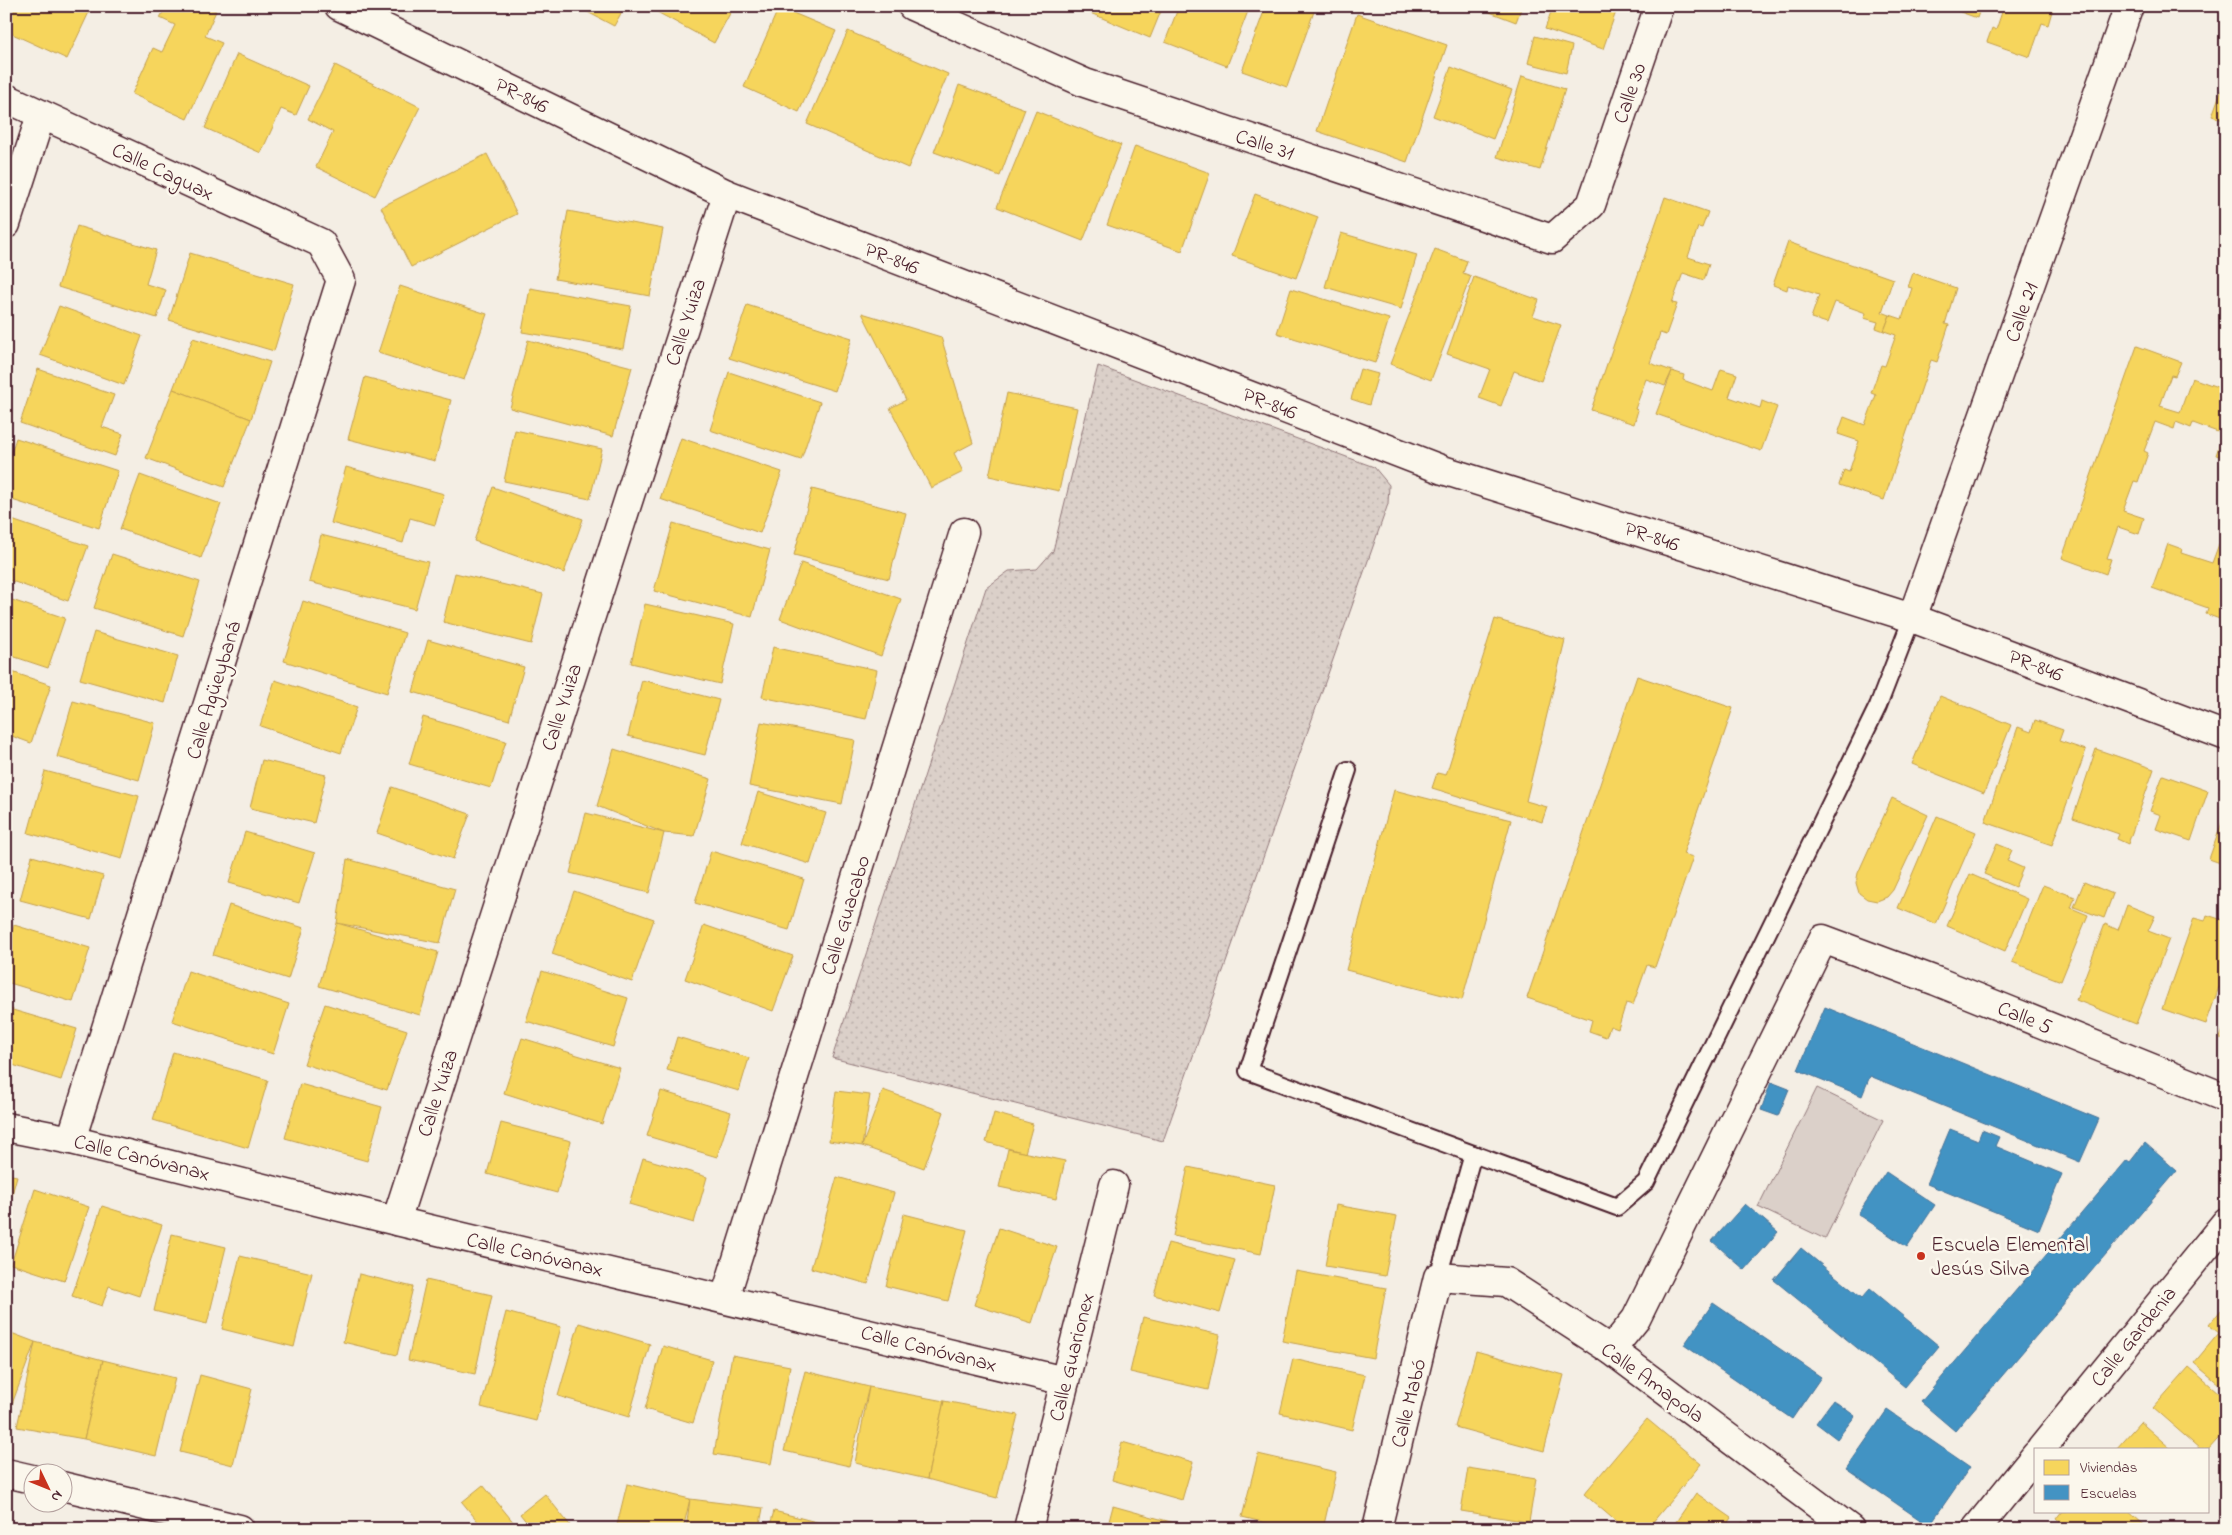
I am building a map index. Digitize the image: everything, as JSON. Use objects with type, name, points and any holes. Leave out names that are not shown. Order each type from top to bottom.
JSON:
[{"type":"street","name":"PR-846","points":[[339,6],[727,194],[1443,470],[1912,618],[2226,736]]},
{"type":"street","name":"Calle 31","points":[[912,6],[1085,83],[1552,239],[1591,205],[1599,181]]},
{"type":"street","name":"Calle 30","points":[[1599,181],[1660,6]]},
{"type":"street","name":"Calle 21","points":[[1912,618],[2129,6]]},
{"type":"street","name":"Calle Caguax","points":[[6,98],[321,243]]},
{"type":"street","points":[[6,224],[41,115]]},
{"type":"street","name":"Calle Yuiza","points":[[396,1221],[727,194]]},
{"type":"street","name":"Calle Agüeybaná","points":[[71,1140],[341,280],[321,243]]},
{"type":"street","name":"Calle Guacabo","points":[[725,1298],[964,532]]},
{"type":"street","name":"Calle 5","points":[[1611,1350],[1636,1319],[1823,939],[1936,981],[2226,1098]]},
{"type":"street","name":"Calle Canóvanax","points":[[6,1127],[71,1140],[396,1221],[725,1298],[1065,1381]]},
{"type":"street","name":"Calle Guarionex","points":[[1028,1529],[1114,1185]]},
{"type":"street","name":"Calle Gardenia","points":[[2042,1448],[2226,1222]]},
{"type":"street","name":"Calle Amapola","points":[[1438,1277],[1506,1282],[1611,1350],[1850,1529]]},
{"type":"street","name":"Calle Mabó","points":[[1377,1529],[1438,1277]]},
{"type":"street","points":[[1976,1529],[2034,1457]]},
{"type":"street","points":[[6,1473],[22,1477]]},
{"type":"street","points":[[72,1488],[240,1528]]},
{"type":"lane","points":[[1348,770],[1248,1071],[1617,1207],[1646,1182],[1878,706],[1912,618]]},
{"type":"lane","points":[[1438,1277],[1473,1154]]},
{"type":"shaded area","points":[[1098,366],[1374,467],[1389,485],[1388,504],[1163,1141],[832,1058],[986,588],[1009,571],[1037,569],[1053,551]]},
{"type":"shaded area","points":[[1817,1088],[1883,1120],[1825,1239],[1758,1207]]},
{"type":"building: Viviendas","points":[[9,6],[100,6],[98,11],[91,8],[67,59],[6,31],[6,12]]},
{"type":"building: Viviendas","points":[[166,6],[204,6],[216,11],[205,36],[222,43],[187,119],[132,94],[153,48],[162,52],[175,25],[160,18]]},
{"type":"building: Viviendas","points":[[576,6],[625,6],[614,26]]},
{"type":"building: Viviendas","points":[[646,6],[734,6],[714,43]]},
{"type":"building: Viviendas","points":[[1085,6],[1163,6],[1150,38],[1083,10]]},
{"type":"building: Viviendas","points":[[1179,6],[1250,6],[1227,66],[1165,42]]},
{"type":"building: Viviendas","points":[[1266,6],[1316,6],[1287,87],[1242,71]]},
{"type":"building: Viviendas","points":[[1474,6],[1522,6],[1516,22]]},
{"type":"building: Viviendas","points":[[1553,6],[1618,6],[1603,49],[1545,29]]},
{"type":"building: Viviendas","points":[[1944,6],[1981,6],[1977,18]]},
{"type":"building: Viviendas","points":[[2004,6],[2053,8],[2048,25],[2042,23],[2030,57],[1987,42],[1992,28],[1996,30]]},
{"type":"building: Viviendas","points":[[779,7],[836,31],[799,112],[744,87]]},
{"type":"building: Viviendas","points":[[1357,14],[1447,45],[1407,162],[1317,131]]},
{"type":"building: Viviendas","points":[[848,31],[948,74],[908,168],[807,124]]},
{"type":"building: Viviendas","points":[[1535,36],[1572,46],[1566,73],[1528,63]]},
{"type":"building: Viviendas","points":[[237,54],[309,86],[296,115],[281,109],[261,153],[205,128]]},
{"type":"building: Viviendas","points":[[335,65],[420,107],[375,196],[316,167],[333,132],[308,119]]},
{"type":"building: Viviendas","points":[[1451,67],[1512,90],[1493,139],[1433,116]]},
{"type":"building: Viviendas","points":[[1522,76],[1565,89],[1540,170],[1497,157]]},
{"type":"building: Viviendas","points":[[2226,77],[2226,121],[2212,116]]},
{"type":"building: Viviendas","points":[[959,85],[1025,109],[1000,176],[934,152]]},
{"type":"building: Viviendas","points":[[1036,111],[1121,145],[1083,241],[997,207]]},
{"type":"building: Viviendas","points":[[1135,146],[1210,173],[1182,251],[1107,225]]},
{"type":"building: Viviendas","points":[[487,154],[517,214],[411,267],[381,207]]},
{"type":"building: Viviendas","points":[[1255,194],[1318,217],[1296,278],[1232,256]]},
{"type":"building: Viviendas","points":[[1665,197],[1708,212],[1702,228],[1698,227],[1688,257],[1709,264],[1704,280],[1683,273],[1672,303],[1677,304],[1666,335],[1660,333],[1650,363],[1672,371],[1665,386],[1646,379],[1635,409],[1638,410],[1634,424],[1591,410]]},
{"type":"building: Viviendas","points":[[568,211],[663,229],[650,296],[555,279]]},
{"type":"building: Viviendas","points":[[77,226],[156,250],[146,284],[166,290],[157,318],[58,287]]},
{"type":"building: Viviendas","points":[[1341,233],[1417,255],[1401,309],[1325,287]]},
{"type":"building: Viviendas","points":[[1788,242],[1893,279],[1882,312],[1890,315],[1884,331],[1876,328],[1878,322],[1864,318],[1866,313],[1835,302],[1827,323],[1811,318],[1819,295],[1788,285],[1787,290],[1773,285]]},
{"type":"building: Viviendas","points":[[1435,249],[1467,261],[1463,273],[1471,276],[1431,380],[1390,364]]},
{"type":"building: Viviendas","points":[[190,253],[294,284],[274,351],[169,320]]},
{"type":"building: Viviendas","points":[[1913,273],[1956,288],[1945,324],[1949,325],[1937,362],[1931,360],[1884,500],[1839,485],[1844,470],[1849,472],[1859,441],[1838,434],[1844,417],[1865,425],[1876,395],[1871,393],[1881,365],[1885,366],[1896,335],[1884,331],[1890,315],[1902,319],[1912,288],[1908,287]]},
{"type":"building: Viviendas","points":[[1474,277],[1539,300],[1533,316],[1561,325],[1541,381],[1514,371],[1501,406],[1479,398],[1490,369],[1447,354]]},
{"type":"building: Viviendas","points":[[400,286],[487,314],[464,380],[378,353]]},
{"type":"building: Viviendas","points":[[530,288],[631,306],[623,349],[522,332]]},
{"type":"building: Viviendas","points":[[1291,289],[1389,319],[1375,363],[1277,333]]},
{"type":"building: Viviendas","points":[[747,305],[852,338],[835,391],[729,358]]},
{"type":"building: Viviendas","points":[[59,306],[142,336],[124,385],[40,355]]},
{"type":"building: Viviendas","points":[[862,313],[941,337],[973,443],[954,453],[963,472],[931,488],[890,408],[906,400]]},
{"type":"building: Viviendas","points":[[193,338],[270,362],[251,419],[173,389]]},
{"type":"building: Viviendas","points":[[528,340],[632,367],[613,436],[510,408]]},
{"type":"building: Viviendas","points":[[2137,346],[2181,362],[2175,376],[2171,375],[2160,406],[2180,412],[2192,378],[2226,390],[2226,458],[2216,455],[2223,434],[2193,423],[2191,428],[2176,422],[2174,429],[2155,422],[2144,451],[2148,453],[2138,482],[2134,481],[2123,511],[2144,518],[2139,534],[2118,527],[2107,558],[2111,559],[2106,574],[2062,558]]},
{"type":"building: Viviendas","points":[[38,369],[114,395],[102,427],[123,434],[115,456],[20,423]]},
{"type":"building: Viviendas","points":[[1360,369],[1378,374],[1369,405],[1351,399]]},
{"type":"building: Viviendas","points":[[1721,369],[1737,374],[1729,397],[1760,408],[1762,401],[1777,407],[1761,451],[1656,414],[1672,371],[1684,375],[1683,380],[1713,391]]},
{"type":"building: Viviendas","points":[[729,372],[820,402],[801,460],[710,430]]},
{"type":"building: Viviendas","points":[[365,377],[451,400],[435,461],[348,439]]},
{"type":"building: Viviendas","points":[[173,389],[251,419],[224,487],[146,458]]},
{"type":"building: Viviendas","points":[[1007,393],[1077,408],[1059,491],[989,476]]},
{"type":"building: Viviendas","points":[[515,430],[602,449],[590,499],[504,481]]},
{"type":"building: Viviendas","points":[[16,438],[118,471],[99,528],[6,498],[6,468]]},
{"type":"building: Viviendas","points":[[681,438],[782,472],[760,533],[660,499]]},
{"type":"building: Viviendas","points":[[346,467],[444,494],[435,525],[410,518],[403,543],[331,523]]},
{"type":"building: Viviendas","points":[[140,475],[221,504],[201,558],[120,529]]},
{"type":"building: Viviendas","points":[[493,487],[583,519],[564,573],[474,541]]},
{"type":"building: Viviendas","points":[[812,489],[906,513],[889,579],[794,555]]},
{"type":"building: Viviendas","points":[[6,518],[88,546],[68,601],[6,579]]},
{"type":"building: Viviendas","points":[[673,523],[770,550],[752,617],[654,591]]},
{"type":"building: Viviendas","points":[[321,535],[428,562],[415,609],[309,582]]},
{"type":"building: Viviendas","points":[[2168,544],[2182,549],[2181,553],[2212,563],[2219,544],[2226,546],[2225,621],[2206,614],[2208,608],[2152,588]]},
{"type":"building: Viviendas","points":[[112,554],[200,582],[183,636],[94,608]]},
{"type":"building: Viviendas","points":[[801,563],[901,599],[881,656],[780,619]]},
{"type":"building: Viviendas","points":[[455,573],[543,594],[531,644],[443,622]]},
{"type":"building: Viviendas","points":[[6,598],[65,618],[48,668],[6,654]]},
{"type":"building: Viviendas","points":[[303,601],[405,633],[387,693],[284,661]]},
{"type":"building: Viviendas","points":[[645,604],[734,624],[720,684],[631,663]]},
{"type":"building: Viviendas","points":[[1495,619],[1565,640],[1526,801],[1547,807],[1542,822],[1432,788],[1437,773],[1446,775]]},
{"type":"building: Viviendas","points":[[94,632],[178,656],[165,703],[80,679]]},
{"type":"building: Viviendas","points":[[428,640],[524,667],[509,720],[413,692]]},
{"type":"building: Viviendas","points":[[773,647],[877,670],[866,719],[762,697]]},
{"type":"building: Viviendas","points":[[6,670],[51,685],[31,743],[6,734]]},
{"type":"building: Viviendas","points":[[1637,676],[1733,708],[1683,854],[1693,857],[1655,967],[1647,965],[1633,1005],[1626,1003],[1618,1029],[1610,1026],[1606,1037],[1589,1031],[1592,1020],[1527,998]]},
{"type":"building: Viviendas","points":[[275,680],[357,707],[341,753],[260,726]]},
{"type":"building: Viviendas","points":[[642,680],[719,700],[705,755],[628,736]]},
{"type":"building: Viviendas","points":[[1940,696],[2011,725],[1984,793],[1912,764]]},
{"type":"building: Viviendas","points":[[73,701],[155,723],[139,780],[57,757]]},
{"type":"building: Viviendas","points":[[423,717],[506,741],[491,788],[409,764]]},
{"type":"building: Viviendas","points":[[2035,720],[2063,730],[2059,741],[2086,750],[2052,845],[1985,822],[2018,727],[2031,732]]},
{"type":"building: Viviendas","points":[[761,722],[855,740],[842,804],[749,786]]},
{"type":"building: Viviendas","points":[[614,749],[711,779],[694,836],[664,833],[597,806]]},
{"type":"building: Viviendas","points":[[2096,749],[2154,769],[2128,844],[2117,839],[2119,834],[2073,818]]},
{"type":"building: Viviendas","points":[[262,760],[326,775],[314,823],[250,808]]},
{"type":"building: Viviendas","points":[[45,771],[139,796],[122,859],[28,833]]},
{"type":"building: Viviendas","points":[[2163,775],[2208,791],[2191,841],[2156,829],[2161,815],[2150,811]]},
{"type":"building: Viviendas","points":[[392,787],[470,814],[453,859],[377,833]]},
{"type":"building: Viviendas","points":[[1394,790],[1511,820],[1462,1000],[1346,970]]},
{"type":"building: Viviendas","points":[[758,792],[826,813],[810,864],[742,843]]},
{"type":"building: Viviendas","points":[[1892,798],[1928,815],[1893,890],[1887,897],[1877,901],[1867,899],[1859,893],[1856,883],[1858,873]]},
{"type":"building: Viviendas","points":[[2226,811],[2226,865],[2209,859]]},
{"type":"building: Viviendas","points":[[586,813],[664,833],[649,893],[570,873]]},
{"type":"building: Viviendas","points":[[1937,816],[1976,832],[1936,924],[1898,908]]},
{"type":"building: Viviendas","points":[[245,832],[315,853],[299,903],[229,883]]},
{"type":"building: Viviendas","points":[[1997,844],[2012,850],[2007,861],[2023,868],[2015,887],[1984,874]]},
{"type":"building: Viviendas","points":[[711,851],[804,879],[789,930],[695,903]]},
{"type":"building: Viviendas","points":[[32,856],[103,876],[91,919],[20,900]]},
{"type":"building: Viviendas","points":[[347,859],[455,889],[440,943],[337,923]]},
{"type":"building: Viviendas","points":[[1970,874],[2027,899],[2005,951],[1947,926]]},
{"type":"building: Viviendas","points":[[2084,882],[2113,894],[2104,918],[2074,907]]},
{"type":"building: Viviendas","points":[[2043,885],[2075,897],[2071,908],[2088,915],[2061,981],[2012,962]]},
{"type":"building: Viviendas","points":[[574,891],[654,919],[632,982],[552,954]]},
{"type":"building: Viviendas","points":[[229,905],[304,928],[288,979],[213,955]]},
{"type":"building: Viviendas","points":[[2127,905],[2155,916],[2148,931],[2169,939],[2136,1024],[2076,1000],[2105,924],[2118,930]]},
{"type":"building: Viviendas","points":[[2207,915],[2226,921],[2226,989],[2219,987],[2206,1024],[2162,1009],[2194,918],[2205,921]]},
{"type":"building: Viviendas","points":[[337,923],[438,952],[420,1015],[319,986]]},
{"type":"building: Viviendas","points":[[14,925],[90,948],[73,1002],[6,982],[6,949]]},
{"type":"building: Viviendas","points":[[704,925],[793,956],[773,1011],[685,979]]},
{"type":"building: Viviendas","points":[[188,971],[289,1004],[273,1054],[172,1021]]},
{"type":"building: Viviendas","points":[[542,971],[628,998],[613,1047],[526,1021]]},
{"type":"building: Viviendas","points":[[325,1004],[407,1030],[387,1090],[304,1064]]},
{"type":"building: Viviendas","points":[[6,1008],[77,1029],[61,1080],[6,1063]]},
{"type":"building: Viviendas","points":[[2226,1021],[2226,1040],[2220,1038]]},
{"type":"building: Viviendas","points":[[677,1037],[749,1058],[739,1091],[667,1070]]},
{"type":"building: Viviendas","points":[[522,1038],[620,1068],[602,1124],[504,1093]]},
{"type":"building: Viviendas","points":[[173,1052],[268,1080],[248,1148],[153,1120]]},
{"type":"building: Viviendas","points":[[300,1084],[382,1107],[367,1161],[285,1138]]},
{"type":"building: Viviendas","points":[[883,1090],[944,1112],[924,1168],[862,1146]]},
{"type":"building: Viviendas","points":[[661,1091],[731,1112],[717,1157],[647,1136]]},
{"type":"building: Viviendas","points":[[836,1091],[870,1095],[862,1146],[829,1141]]},
{"type":"building: Viviendas","points":[[994,1113],[1033,1124],[1025,1153],[986,1142]]},
{"type":"building: Viviendas","points":[[501,1123],[571,1141],[557,1193],[487,1174]]},
{"type":"building: Viviendas","points":[[1008,1149],[1065,1161],[1056,1199],[999,1187]]},
{"type":"building: Viviendas","points":[[643,1158],[707,1177],[694,1223],[629,1204]]},
{"type":"building: Viviendas","points":[[1188,1167],[1275,1185],[1261,1254],[1173,1236]]},
{"type":"building: Viviendas","points":[[6,1174],[17,1176],[6,1216]]},
{"type":"building: Viviendas","points":[[837,1177],[894,1193],[868,1284],[811,1268]]},
{"type":"building: Viviendas","points":[[35,1189],[89,1207],[64,1281],[11,1264]]},
{"type":"building: Viviendas","points":[[1336,1205],[1397,1216],[1385,1276],[1325,1266]]},
{"type":"building: Viviendas","points":[[102,1206],[162,1225],[139,1296],[109,1286],[102,1306],[72,1296]]},
{"type":"building: Viviendas","points":[[904,1214],[967,1230],[948,1301],[886,1286]]},
{"type":"building: Viviendas","points":[[999,1228],[1057,1247],[1032,1323],[974,1305]]},
{"type":"building: Viviendas","points":[[172,1234],[226,1247],[207,1324],[154,1311]]},
{"type":"building: Viviendas","points":[[1168,1243],[1235,1260],[1220,1313],[1154,1295]]},
{"type":"building: Viviendas","points":[[240,1256],[312,1273],[294,1347],[222,1329]]},
{"type":"building: Viviendas","points":[[1296,1271],[1386,1288],[1373,1358],[1282,1341]]},
{"type":"building: Viviendas","points":[[359,1274],[413,1287],[397,1355],[343,1342]]},
{"type":"building: Viviendas","points":[[426,1280],[492,1295],[475,1374],[408,1360]]},
{"type":"building: Viviendas","points":[[2221,1310],[2226,1314],[2226,1390],[2194,1363],[2219,1333],[2209,1325]]},
{"type":"building: Viviendas","points":[[506,1312],[561,1327],[536,1421],[481,1407]]},
{"type":"building: Viviendas","points":[[1143,1317],[1220,1335],[1208,1390],[1130,1372]]},
{"type":"building: Viviendas","points":[[579,1323],[650,1344],[629,1417],[558,1396]]},
{"type":"building: Viviendas","points":[[6,1331],[35,1342],[6,1420]]},
{"type":"building: Viviendas","points":[[35,1342],[103,1360],[84,1439],[17,1427]]},
{"type":"building: Viviendas","points":[[663,1346],[712,1360],[693,1423],[645,1409]]},
{"type":"building: Viviendas","points":[[1476,1351],[1564,1375],[1544,1451],[1455,1427]]},
{"type":"building: Viviendas","points":[[732,1355],[790,1366],[771,1464],[714,1454]]},
{"type":"building: Viviendas","points":[[1293,1359],[1365,1375],[1352,1430],[1280,1413]]},
{"type":"building: Viviendas","points":[[103,1360],[175,1378],[156,1456],[84,1439]]},
{"type":"building: Viviendas","points":[[2189,1367],[2226,1399],[2226,1430],[2210,1448],[2199,1448],[2153,1408]]},
{"type":"building: Viviendas","points":[[805,1371],[869,1387],[849,1466],[784,1451]]},
{"type":"building: Viviendas","points":[[200,1375],[252,1389],[233,1465],[180,1452]]},
{"type":"building: Viviendas","points":[[869,1387],[944,1401],[927,1479],[855,1463]]},
{"type":"building: Viviendas","points":[[944,1401],[1018,1415],[997,1498],[927,1479]]},
{"type":"building: Viviendas","points":[[1647,1419],[1701,1464],[1647,1529],[1625,1529],[1584,1494]]},
{"type":"building: Viviendas","points":[[2140,1422],[2170,1448],[2117,1448]]},
{"type":"building: Viviendas","points":[[1122,1442],[1193,1462],[1182,1500],[1112,1480]]},
{"type":"building: Viviendas","points":[[1258,1454],[1336,1472],[1323,1529],[1291,1529],[1242,1517]]},
{"type":"building: Viviendas","points":[[1468,1468],[1536,1479],[1529,1522],[1461,1511]]},
{"type":"building: Viviendas","points":[[627,1484],[690,1499],[683,1529],[616,1529]]},
{"type":"building: Viviendas","points":[[483,1485],[519,1529],[484,1529],[462,1502]]},
{"type":"building: Viviendas","points":[[1696,1493],[1732,1518],[1724,1529],[1671,1529]]},
{"type":"building: Viviendas","points":[[545,1494],[573,1529],[532,1529],[520,1514]]},
{"type":"building: Viviendas","points":[[690,1499],[763,1508],[759,1529],[686,1529]]},
{"type":"building: Viviendas","points":[[1113,1506],[1178,1524],[1176,1529],[1107,1529]]},
{"type":"building: Viviendas","points":[[774,1511],[843,1529],[769,1529]]},
{"type":"building: Viviendas","points":[[2062,1512],[2129,1512],[2149,1529],[2068,1529],[2057,1519]]},
{"type":"building: Viviendas","points":[[1449,1521],[1494,1529],[1447,1529]]},
{"type":"building: Viviendas","points":[[1742,1522],[1752,1529],[1738,1529]]},
{"type":"building: Escuelas","points":[[1825,1007],[2099,1119],[2080,1162],[1870,1076],[1862,1096],[1798,1070]]},
{"type":"building: Escuelas","points":[[1771,1082],[1789,1089],[1778,1116],[1761,1110]]},
{"type":"building: Escuelas","points":[[1950,1129],[1978,1140],[1982,1130],[1999,1137],[1995,1146],[2062,1174],[2039,1230],[1927,1184]]},
{"type":"building: Escuelas","points":[[2145,1143],[2177,1171],[1955,1431],[1921,1402],[2127,1160],[2130,1162]]},
{"type":"building: Escuelas","points":[[1886,1172],[1935,1205],[1907,1247],[1858,1214]]},
{"type":"building: Escuelas","points":[[1745,1204],[1778,1232],[1745,1270],[1712,1241]]},
{"type":"building: Escuelas","points":[[1801,1248],[1862,1298],[1870,1289],[1939,1346],[1905,1387],[1774,1280]]},
{"type":"building: Escuelas","points":[[1713,1303],[1821,1377],[1792,1419],[1684,1345]]},
{"type":"building: Escuelas","points":[[1833,1400],[1855,1416],[1837,1439],[1816,1423]]},
{"type":"building: Escuelas","points":[[1887,1410],[1970,1467],[1929,1526],[1846,1469]]},
{"type":"place","name":"Escuela Elemental Jesús Silva","points":[[1921,1256]]}]
